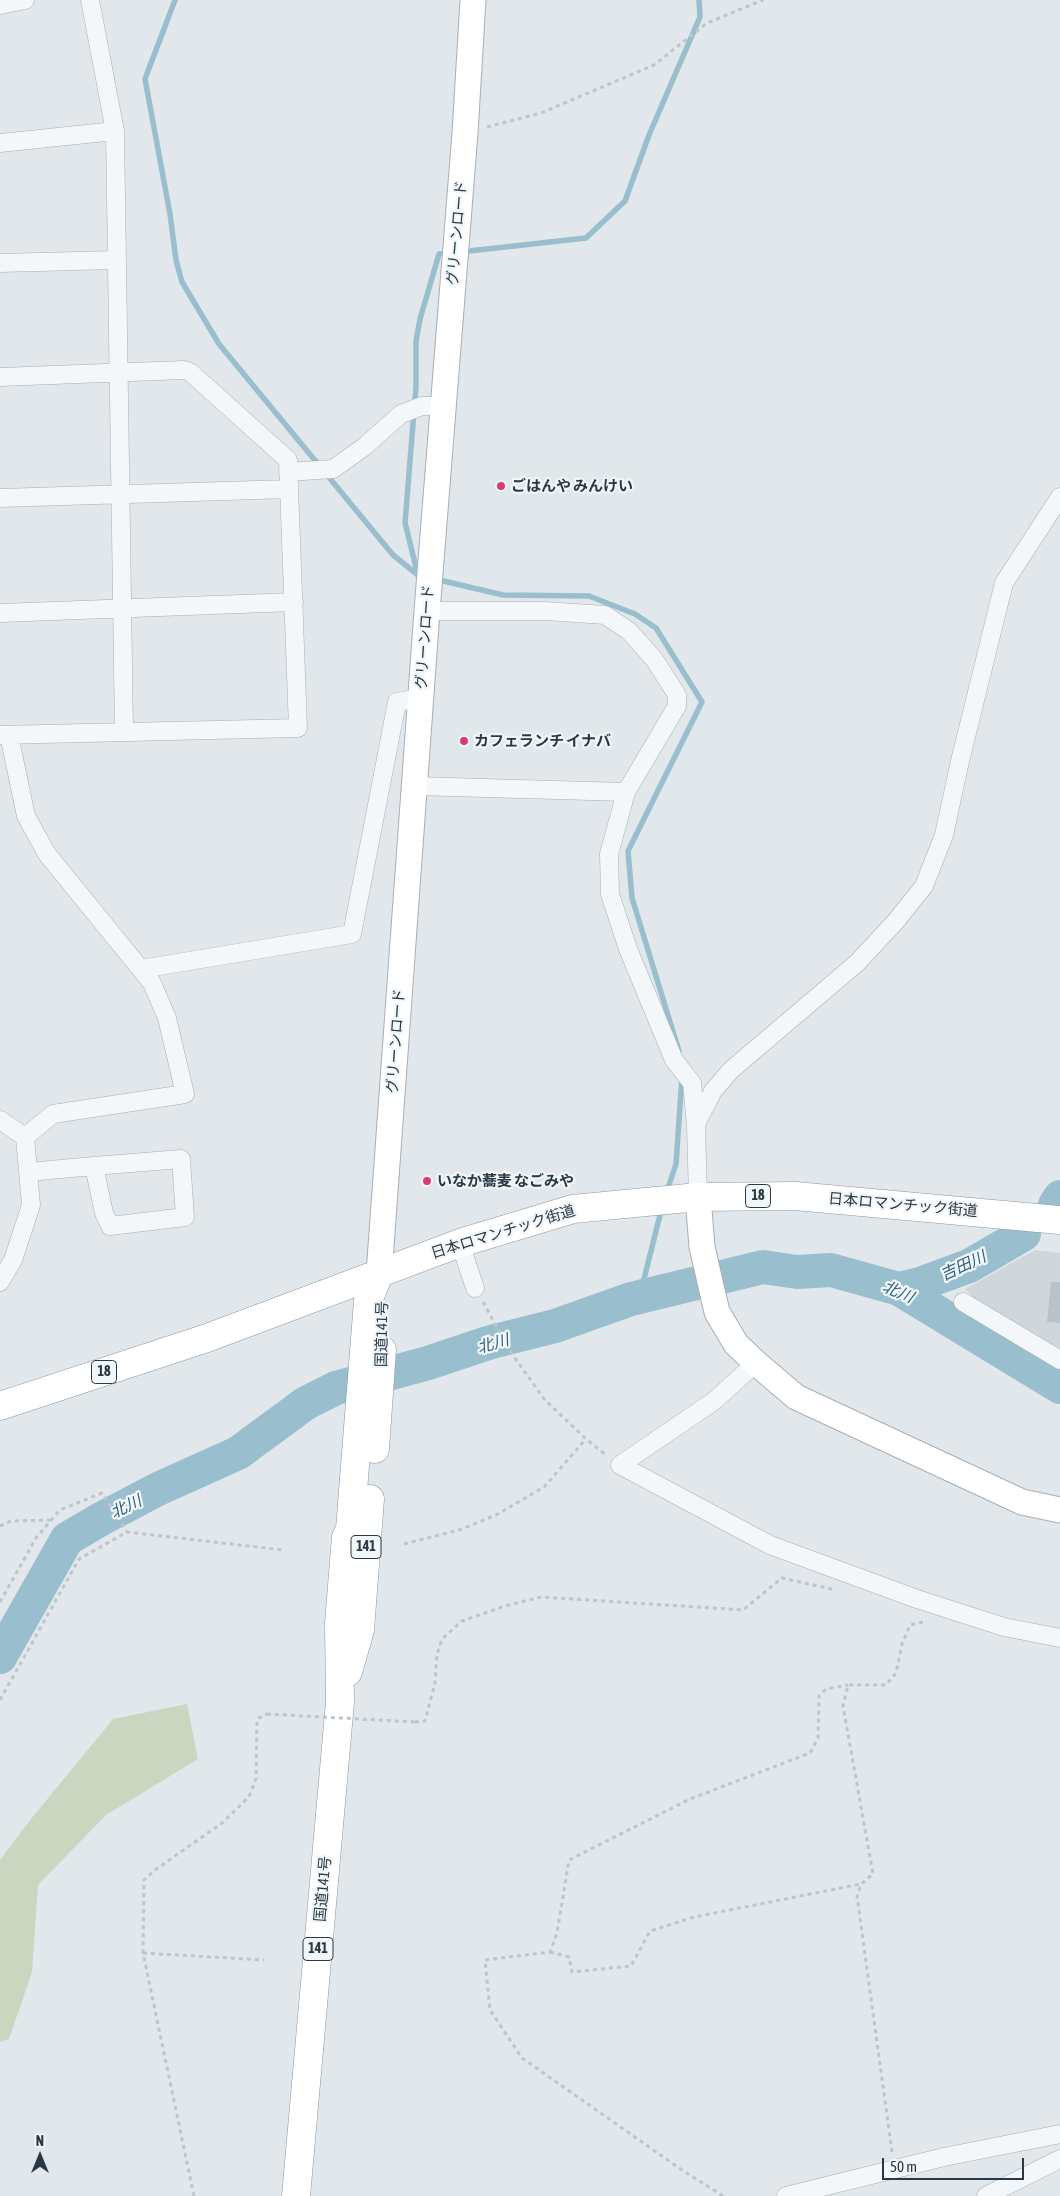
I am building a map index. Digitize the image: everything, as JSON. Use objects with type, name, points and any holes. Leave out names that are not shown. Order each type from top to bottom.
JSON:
[{"type":"highway","name":"日本ロマンチック街道","points":[[0,1406],[207,1338],[460,1243],[574,1209],[698,1197],[794,1196],[1060,1220]]},
{"type":"highway","name":"国道141号","points":[[296,2196],[340,1702],[339,1623],[346,1538],[350,1529],[370,1394],[374,1339],[368,1301],[379,1274]]},
{"type":"street","points":[[0,5],[25,0]]},
{"type":"street","points":[[90,0],[115,131],[124,732]]},
{"type":"street","name":"グリーンロード","points":[[379,1274],[427,611],[465,133],[473,0]]},
{"type":"street","points":[[0,143],[115,131]]},
{"type":"street","points":[[0,263],[116,260]]},
{"type":"street","points":[[0,377],[184,370],[190,372],[288,460],[294,602],[298,728],[5,735],[26,816],[47,854],[152,984],[167,1018],[185,1094],[54,1114],[25,1137]]},
{"type":"street","points":[[0,498],[120,494],[289,480],[333,469],[364,447],[402,414],[422,406],[443,406]]},
{"type":"street","points":[[696,1124],[713,1091],[731,1070],[857,963],[896,921],[924,886],[944,835],[960,761],[1004,583],[1060,497]]},
{"type":"street","points":[[0,613],[294,602]]},
{"type":"street","points":[[427,611],[545,611],[605,615],[629,631],[654,659],[677,695],[677,706],[626,792],[608,854],[610,894],[628,949],[674,1060],[692,1083],[702,1247],[717,1312],[736,1344],[796,1397],[1022,1502],[1060,1510]]},
{"type":"street","points":[[141,969],[352,934],[397,702],[421,698]]},
{"type":"street","points":[[414,786],[626,792]]},
{"type":"street","points":[[0,1120],[25,1137]]},
{"type":"street","points":[[0,1282],[13,1260],[32,1205],[25,1137]]},
{"type":"street","points":[[28,1172],[94,1166],[181,1159],[184,1216],[110,1226],[104,1213],[94,1166]]},
{"type":"street","points":[[460,1243],[475,1288]]},
{"type":"street","points":[[963,1302],[1060,1360]]},
{"type":"street","points":[[756,1363],[714,1401],[620,1465],[770,1545],[917,1599],[995,1624],[1060,1638]]},
{"type":"street","points":[[786,2196],[944,2157],[1060,2134]]},
{"type":"street","points":[[986,2196],[1060,2158]]},
{"type":"path","points":[[465,133],[541,113],[654,65],[706,23],[763,0]]},
{"type":"path","points":[[475,1288],[510,1351],[544,1399],[586,1439],[620,1465]]},
{"type":"path","points":[[404,1544],[459,1530],[496,1515],[544,1488],[586,1439]]},
{"type":"path","points":[[0,1602],[36,1538],[60,1510],[102,1492],[128,1532]]},
{"type":"path","points":[[0,1526],[10,1521],[52,1520]]},
{"type":"path","points":[[0,1700],[79,1559],[128,1532],[283,1550]]},
{"type":"path","points":[[194,2196],[143,1953],[144,1880],[155,1870],[222,1823],[250,1797],[256,1778],[257,1719],[267,1714],[425,1721],[435,1683],[437,1654],[442,1639],[462,1621],[505,1606],[542,1597],[743,1610],[782,1578],[838,1591]]},
{"type":"path","points":[[550,1952],[556,1933],[569,1860],[690,1799],[810,1753],[818,1738],[819,1696],[826,1689],[848,1685],[886,1685],[896,1673],[902,1644],[910,1625],[930,1620]]},
{"type":"path","points":[[723,2196],[682,2170],[522,2058],[490,2010],[485,1960],[550,1952],[569,1957],[572,1972],[630,1966],[650,1931],[694,1917],[861,1884],[873,1874],[843,1706],[848,1685]]},
{"type":"path","points":[[861,1884],[857,1896],[894,2170]]},
{"type":"path","points":[[143,1953],[264,1960]]},
{"type":"shaded area","points":[[1035,1250],[1060,1253],[1060,1358],[977,1301],[965,1289]]},
{"type":"green space","points":[[187,1704],[198,1759],[106,1815],[38,1885],[32,1972],[9,2039],[0,2042],[0,1860],[113,1719]]},
{"type":"building","points":[[1051,1282],[1060,1282],[1060,1323],[1047,1322]]},
{"type":"waterway","points":[[175,0],[145,79],[170,214],[176,260],[182,282],[219,344],[393,555],[418,575]]},
{"type":"waterway","points":[[460,252],[586,238],[625,201],[649,135],[700,17],[699,0]]},
{"type":"waterway","points":[[421,576],[418,575],[405,523],[416,387],[416,341],[420,319],[439,254],[449,253]]},
{"type":"waterway","points":[[435,579],[503,595],[589,596],[635,614],[656,628],[702,702],[628,851],[632,898],[679,1051]]},
{"type":"waterway","points":[[667,1191],[676,1164],[682,1077]]},
{"type":"waterway","name":"吉田川","points":[[1055,1205],[1060,1197]]},
{"type":"waterway","points":[[631,1299],[641,1291],[662,1207]]},
{"type":"waterway","name":"吉田川","points":[[899,1289],[920,1284],[969,1266],[1024,1234]]},
{"type":"waterway","name":"北川","points":[[0,1657],[67,1539],[101,1519],[158,1489],[238,1453],[306,1403],[336,1388],[428,1363],[491,1342],[555,1326],[631,1299],[763,1267],[797,1272],[831,1270],[899,1289],[1060,1387]]},
{"type":"place","name":"ごはんや みんけい","points":[[501,486]]},
{"type":"place","name":"カフェランチ イナバ","points":[[464,741]]},
{"type":"place","name":"いなか蕎麦 なごみや","points":[[427,1181]]}]
